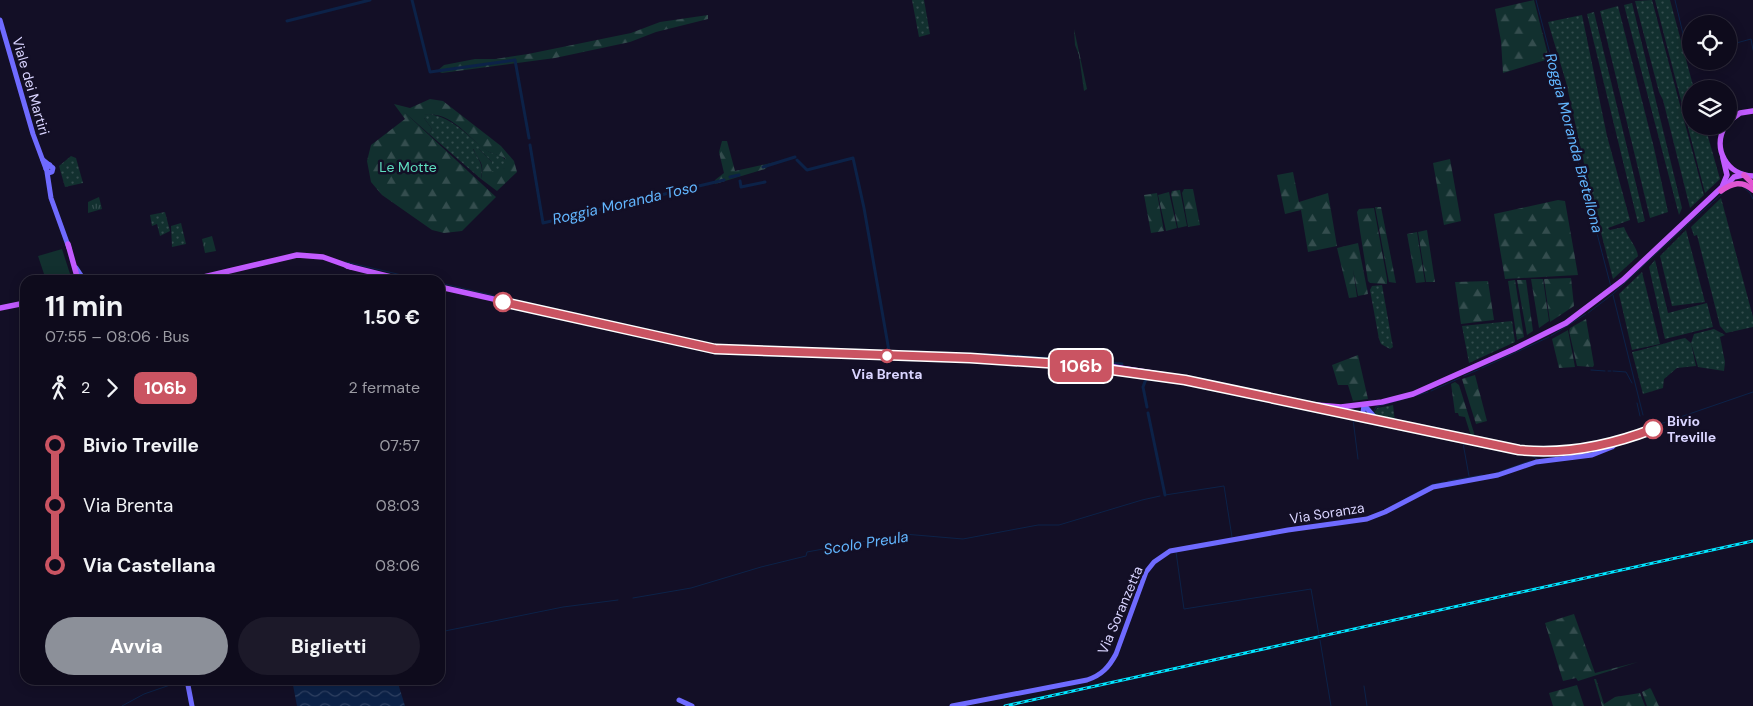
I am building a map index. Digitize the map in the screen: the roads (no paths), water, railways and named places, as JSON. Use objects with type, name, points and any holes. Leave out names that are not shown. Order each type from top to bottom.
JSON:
[{"type":"highway","points":[[1744,175],[1753,184]]},
{"type":"highway","points":[[1722,191],[1729,185],[1737,183],[1745,184],[1753,190]]},
{"type":"main road","name":"Viale dei Martiri","points":[[0,20],[41,158],[49,169],[50,191],[77,270],[80,275]]},
{"type":"main road","points":[[1737,115],[1753,111]]},
{"type":"main road","points":[[1292,403],[1328,407],[1364,405],[1413,394],[1566,323],[1623,280],[1696,212],[1725,182],[1727,169],[1720,142],[1722,135]]},
{"type":"main road","points":[[1723,158],[1733,170],[1744,175],[1753,176]]},
{"type":"main road","points":[[1696,212],[1722,191],[1732,178],[1744,175]]},
{"type":"main road","points":[[68,244],[77,275]]},
{"type":"main road","points":[[213,275],[308,255],[325,257],[351,267]]},
{"type":"main road","points":[[279,260],[325,257]]},
{"type":"main road","points":[[304,258],[384,275]]},
{"type":"main road","points":[[445,288],[715,349],[970,358],[1137,371],[1164,375],[1379,422]]},
{"type":"main road","points":[[0,308],[20,304]]},
{"type":"main road","points":[[1076,365],[1137,371],[1185,380]]},
{"type":"main road","points":[[1370,414],[1372,408],[1382,402]]},
{"type":"main road","points":[[1364,405],[1379,422]]},
{"type":"main road","points":[[1364,405],[1367,420]]},
{"type":"main road","name":"Via Soranza","points":[[1174,550],[1368,519],[1386,512],[1433,487],[1498,475],[1536,462],[1592,455],[1612,447],[1619,441],[1578,450],[1531,452],[1379,422]]},
{"type":"main road","name":"Via Soranzetta","points":[[952,706],[1087,680],[1100,674],[1110,664],[1150,567],[1160,557],[1174,550]]},
{"type":"main road","points":[[188,685],[192,706]]},
{"type":"main road","points":[[679,700],[692,706]]},
{"type":"water","points":[[293,685],[399,685],[405,706],[297,706]]},
{"type":"waterway","name":"Roggia Moranda Toso","points":[[287,21],[370,0]]},
{"type":"waterway","name":"Roggia Moranda Toso","points":[[412,0],[430,72],[515,60],[529,138]]},
{"type":"waterway","name":"Roggia Moranda Bretellona","points":[[1536,0],[1611,287]]},
{"type":"waterway","name":"Roggia Moranda Bretellona","points":[[1675,0],[1682,30]]},
{"type":"waterway","name":"Roggia Moranda Bretellona","points":[[1737,43],[1751,39],[1753,50]]},
{"type":"waterway","name":"Roggia Moranda Toso","points":[[530,145],[543,223],[724,180]]},
{"type":"waterway","name":"Roggia Moranda Toso","points":[[763,167],[795,157]]},
{"type":"waterway","name":"Roggia Moranda Toso","points":[[797,160],[807,170],[853,158],[864,208],[889,351]]},
{"type":"waterway","name":"Roggia Moranda Toso","points":[[730,177],[739,175]]},
{"type":"waterway","name":"Roggia Moranda Toso","points":[[740,181],[741,187],[765,182]]},
{"type":"waterway","points":[[1743,187],[1750,193],[1753,199]]},
{"type":"waterway","points":[[1688,224],[1723,193]]},
{"type":"waterway","points":[[1588,313],[1613,294],[1687,225]]},
{"type":"waterway","points":[[346,262],[402,275]]},
{"type":"waterway","points":[[445,284],[504,298]]},
{"type":"waterway","name":"Roggia Moranda Bretellona","points":[[1613,295],[1643,415]]},
{"type":"waterway","points":[[543,307],[602,321]]},
{"type":"waterway","points":[[1551,336],[1586,314]]},
{"type":"waterway","points":[[1482,368],[1549,337]]},
{"type":"waterway","points":[[709,345],[730,346]]},
{"type":"waterway","points":[[798,347],[841,351]]},
{"type":"waterway","points":[[868,352],[889,351]]},
{"type":"waterway","name":"Roggia Moranda Toso","points":[[897,353],[1002,355],[1122,364]]},
{"type":"waterway","points":[[1464,376],[1480,369]]},
{"type":"waterway","points":[[1591,370],[1605,371]]},
{"type":"waterway","points":[[1613,371],[1626,372],[1632,383]]},
{"type":"waterway","points":[[1431,391],[1460,378]]},
{"type":"waterway","name":"Roggia Moranda Toso","points":[[1146,379],[1143,387],[1147,407]]},
{"type":"waterway","points":[[1373,413],[1376,407],[1428,392]]},
{"type":"waterway","points":[[1660,424],[1753,392]]},
{"type":"waterway","name":"Roggia Moranda Bretellona","points":[[1637,403],[1640,416]]},
{"type":"waterway","name":"Roggia Moranda Toso","points":[[1148,413],[1165,495]]},
{"type":"waterway","points":[[1358,459],[1353,419],[1379,424]]},
{"type":"waterway","points":[[1618,439],[1644,428]]},
{"type":"waterway","points":[[1400,429],[1419,433]]},
{"type":"waterway","points":[[1423,434],[1436,436]]},
{"type":"waterway","points":[[1440,437],[1507,452]]},
{"type":"waterway","points":[[1463,443],[1469,476]]},
{"type":"waterway","points":[[1511,452],[1529,454],[1537,459]]},
{"type":"waterway","points":[[1496,473],[1530,461]]},
{"type":"waterway","points":[[1448,481],[1482,475]]},
{"type":"waterway","points":[[1405,499],[1431,485],[1444,482]]},
{"type":"waterway","points":[[1165,495],[1224,486],[1232,537]]},
{"type":"waterway","name":"Scolo Preula","points":[[633,598],[691,588],[806,556],[807,552],[904,534],[963,539],[1038,525],[1059,525],[1160,496]]},
{"type":"waterway","points":[[1176,552],[1184,609],[1311,589],[1319,635]]},
{"type":"waterway","name":"Scolo Preula","points":[[445,631],[563,607],[618,600]]},
{"type":"waterway","points":[[1320,640],[1331,706]]},
{"type":"waterway","name":"Scolo Preula","points":[[122,706],[144,694],[170,685]]},
{"type":"waterway","points":[[1364,686],[1367,706]]},
{"type":"railway","points":[[1005,706],[1753,541]]},
{"type":"place","name":"Via Brenta","points":[[887,356]]},
{"type":"place","name":"Bivio Treville","points":[[1653,429]]},
{"type":"park label","name":"Le Motte","points":[[408,167]]}]
